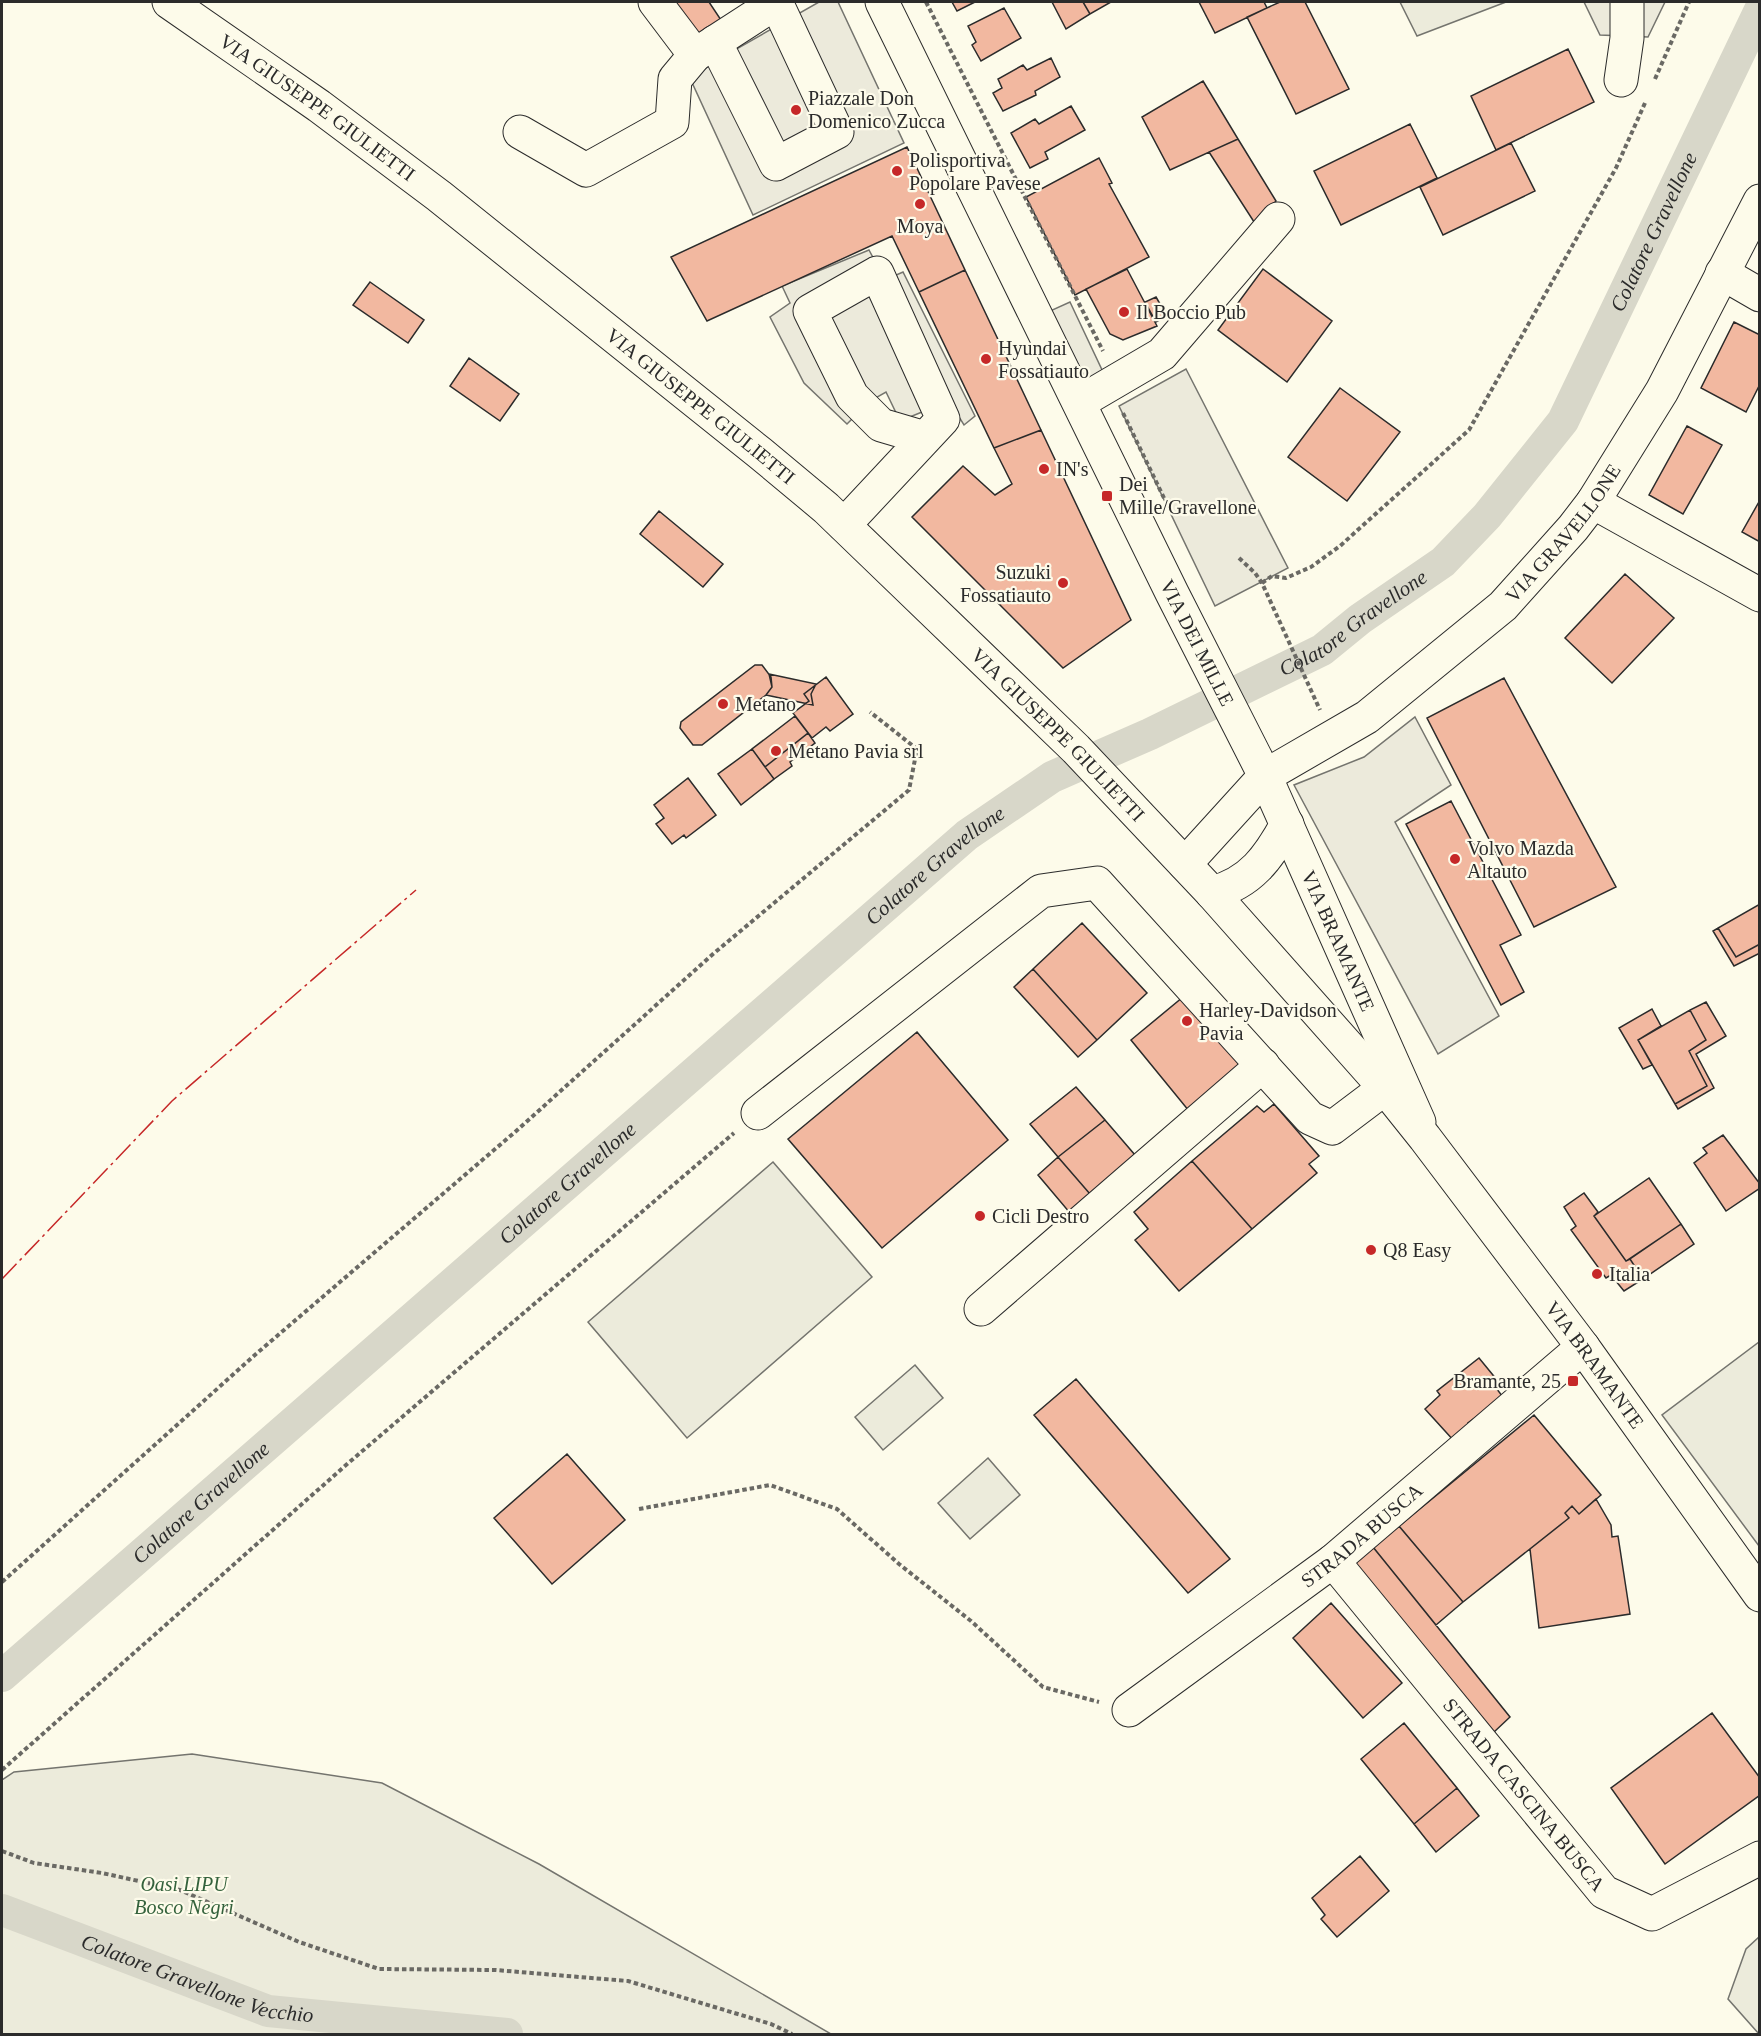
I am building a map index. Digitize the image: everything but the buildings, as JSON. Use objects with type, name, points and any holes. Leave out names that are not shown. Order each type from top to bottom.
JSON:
[{"type":"street","name":"VIA GIUSEPPE GIULIETTI","points":[[168,2],[319,106],[439,196],[760,453],[844,525],[1076,749],[1185,864]]},
{"type":"street","points":[[520,132],[586,170],[672,122],[675,79],[705,49],[776,2],[837,132],[776,164],[705,49],[655,2]]},
{"type":"street","name":"VIA DEI MILLE","points":[[882,2],[1265,776]]},
{"type":"street","points":[[1627,2],[1627,38],[1635,86]]},
{"type":"street","name":"VIA GRAVELLONE","points":[[1265,776],[1328,730],[1367,717],[1503,606],[1593,502],[1662,392],[1760,201]]},
{"type":"street","points":[[1080,402],[1162,354],[1278,219]]},
{"type":"street","points":[[844,525],[943,419],[877,273],[810,311],[852,396],[881,425],[925,438]]},
{"type":"street","points":[[1722,273],[1760,295]]},
{"type":"street","points":[[1593,502],[1760,595]]},
{"type":"street","points":[[1185,864],[1265,776]]},
{"type":"street","name":"VIA BRAMANTE","points":[[1265,776],[1425,1138]]},
{"type":"street","points":[[1212,893],[1234,887],[1250,874],[1274,848],[1287,824]]},
{"type":"street","name":"VIA BRAMANTE","points":[[1185,864],[1385,1088],[1425,1138],[1583,1347],[1760,1595]]},
{"type":"street","points":[[758,1113],[1041,891],[1097,883],[1310,1118],[1332,1128],[1385,1088]]},
{"type":"street","points":[[981,1309],[1263,1065]]},
{"type":"street","name":"STRADA BUSCA","points":[[1129,1710],[1333,1561],[1583,1347]]},
{"type":"street","name":"STRADA CASCINA BUSCA","points":[[1333,1561],[1604,1892],[1652,1914],[1760,1858]]},
{"type":"path","points":[[926,2],[1118,380]]},
{"type":"path","points":[[1654,81],[1689,2]]},
{"type":"path","points":[[1262,583],[1272,576],[1286,578],[1311,567],[1340,546],[1469,430],[1616,168],[1635,86]]},
{"type":"path","points":[[1239,558],[1262,583],[1328,730]]},
{"type":"path","points":[[2,1582],[256,1354],[515,1132],[713,954],[909,790],[916,749],[870,712]]},
{"type":"path","points":[[2,1770],[346,1465],[758,1113]]},
{"type":"path","points":[[639,1509],[770,1485],[837,1509],[899,1564],[971,1621],[1043,1687],[1129,1710]]},
{"type":"path","points":[[2,1851],[34,1863],[180,1890],[299,1942],[378,1969],[496,1970],[627,1981],[771,2024],[792,2034]]},
{"type":"green space","points":[[1400,2],[1506,2],[1417,36]]},
{"type":"green space","points":[[773,1162],[872,1277],[687,1438],[588,1322]]},
{"type":"green space","points":[[1759,1342],[1759,1546],[1662,1415]]},
{"type":"green space","points":[[915,1365],[943,1398],[883,1450],[855,1417]]},
{"type":"green space","points":[[988,1458],[1020,1495],[970,1539],[938,1503]]},
{"type":"green space","name":"Oasi LIPU Bosco Negri","points":[[192,1754],[382,1783],[539,1864],[831,2034],[2,2034],[2,1780],[14,1772]]},
{"type":"green space","points":[[1759,1937],[1760,2034],[1728,1999],[1746,1949]]},
{"type":"shaded area","name":"Piazzale Don Domenico Zucca","points":[[819,2],[838,2],[904,143],[753,215],[689,76]]},
{"type":"shaded area","points":[[1584,2],[1665,2],[1648,37],[1600,35]]},
{"type":"shaded area","points":[[869,250],[885,280],[903,272],[975,416],[964,425],[949,401],[900,421],[886,392],[870,401],[847,424],[804,383],[770,317],[790,303],[782,286]]},
{"type":"shaded area","points":[[1070,302],[1103,372],[1083,382],[1050,311]]},
{"type":"shaded area","points":[[1186,369],[1288,568],[1215,606],[1119,406]]},
{"type":"shaded area","points":[[1415,717],[1451,785],[1395,822],[1499,1016],[1438,1054],[1294,785],[1364,757]]},
{"type":"waterway","name":"Colatore Gravellone","points":[[2,1676],[967,835],[1052,777],[1150,734],[1322,650],[1360,619],[1443,562],[1487,516],[1563,421],[1760,10]]},
{"type":"waterway","name":"Colatore Gravellone Vecchio","points":[[2,1910],[268,2011],[507,2034]]},
{"type":"power","points":[[2,1279],[172,1101],[416,890]]},
{"type":"place","name":"Piazzale Don Domenico Zucca","points":[[796,110]]},
{"type":"place","name":"Polisportiva Popolare Pavese","points":[[897,171]]},
{"type":"place","name":"Moya","points":[[920,204]]},
{"type":"place","name":"Il Boccio Pub","points":[[1124,312]]},
{"type":"place","name":"Hyundai Fossatiauto","points":[[986,359]]},
{"type":"place","name":"IN's","points":[[1044,469]]},
{"type":"place","name":"Dei Mille/Gravellone","points":[[1107,496]]},
{"type":"place","name":"Suzuki Fossatiauto","points":[[1063,583]]},
{"type":"place","name":"Metano","points":[[723,704]]},
{"type":"place","name":"Metano Pavia srl","points":[[776,751]]},
{"type":"place","name":"Volvo Mazda Altauto","points":[[1455,859]]},
{"type":"place","name":"Harley-Davidson Pavia","points":[[1187,1021]]},
{"type":"place","name":"Cicli Destro","points":[[980,1216]]},
{"type":"place","name":"Q8 Easy","points":[[1371,1250]]},
{"type":"place","name":"Italia","points":[[1597,1274]]},
{"type":"place","name":"Bramante, 25","points":[[1573,1381]]}]
